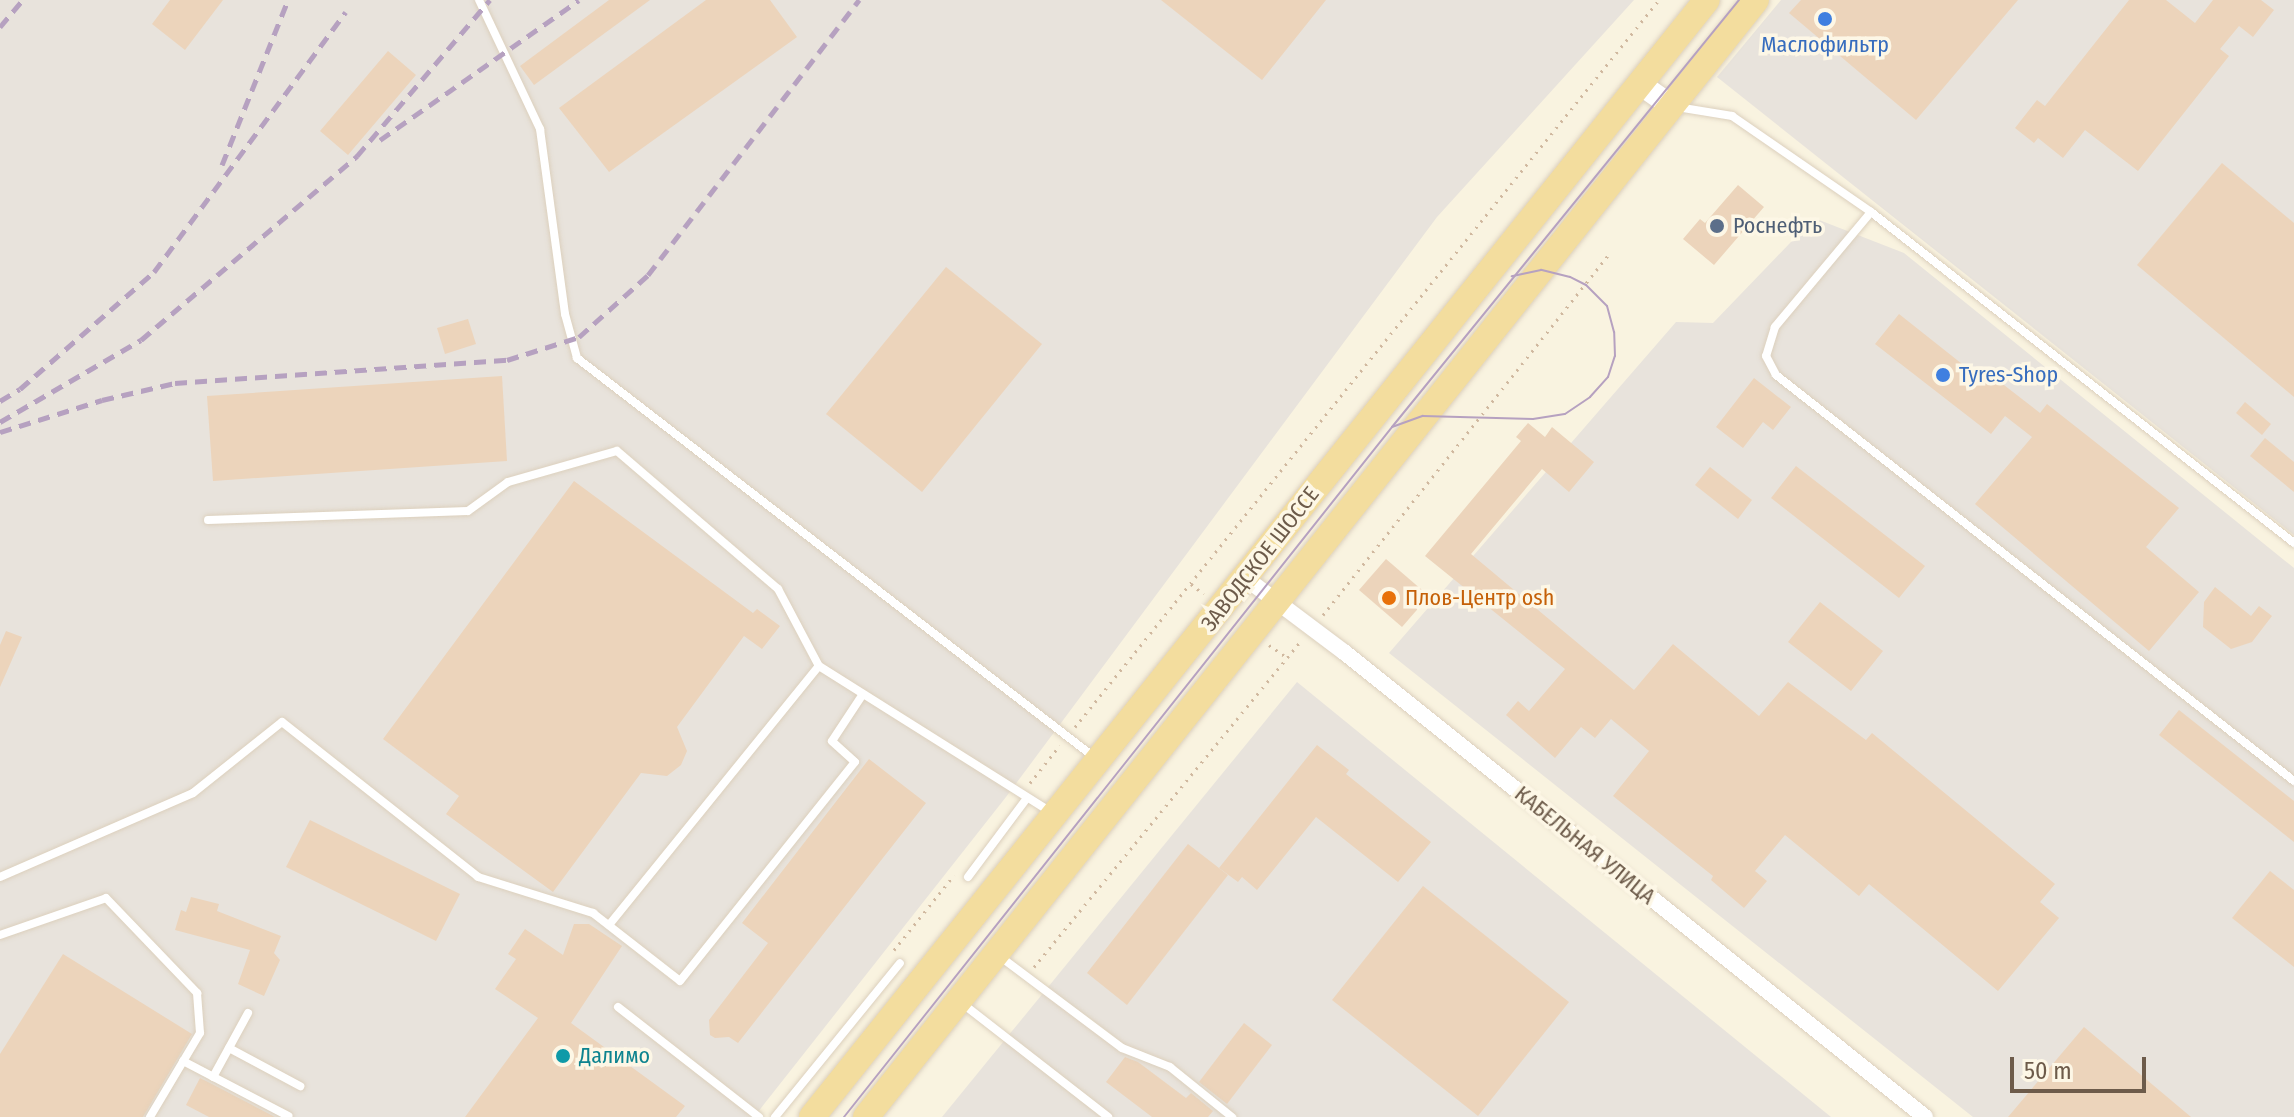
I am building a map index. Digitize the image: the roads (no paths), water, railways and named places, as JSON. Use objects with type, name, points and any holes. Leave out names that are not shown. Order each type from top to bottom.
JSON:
[{"type":"main road","name":"ЗАВОДСКОЕ ШОССЕ","points":[[812,1117],[1707,0]]},
{"type":"main road","name":"ЗАВОДСКОЕ ШОССЕ","points":[[866,1117],[1756,0]]},
{"type":"main road","points":[[1640,84],[1672,106]]},
{"type":"street","name":"КАБЕЛЬНАЯ УЛИЦА","points":[[1244,577],[1277,600],[1925,1117]]},
{"type":"lane","points":[[479,0],[540,129],[565,314],[577,358],[1098,760]]},
{"type":"lane","points":[[1672,106],[1732,116],[1871,212],[2294,543]]},
{"type":"lane","points":[[1871,212],[1775,327],[1766,356],[1776,375],[2294,781]]},
{"type":"lane","points":[[208,520],[468,511],[508,482],[617,451],[778,589],[819,666],[1054,814]]},
{"type":"lane","points":[[609,925],[819,666]]},
{"type":"lane","points":[[0,877],[193,793],[282,722],[478,877],[593,913],[680,981],[855,762],[832,741],[863,694]]},
{"type":"lane","points":[[968,877],[1024,796]]},
{"type":"lane","points":[[0,935],[106,898],[197,993],[200,1033],[150,1117]]},
{"type":"lane","points":[[997,955],[1122,1048],[1170,1067],[1232,1117]]},
{"type":"lane","points":[[775,1117],[900,963]]},
{"type":"lane","points":[[960,1001],[1108,1117]]},
{"type":"lane","points":[[618,1007],[759,1117]]},
{"type":"lane","points":[[213,1077],[248,1013]]},
{"type":"lane","points":[[229,1048],[300,1086]]},
{"type":"lane","points":[[183,1061],[288,1116]]},
{"type":"tram line","points":[[844,1117],[1392,427],[1739,0]]},
{"type":"tram line","points":[[1392,427],[1423,416],[1533,419],[1565,414],[1590,397],[1608,377],[1615,356],[1614,332],[1607,306],[1586,285],[1570,277],[1541,270],[1512,276]]},
{"type":"railway","points":[[0,27],[23,0]]},
{"type":"railway","points":[[222,165],[288,0]]},
{"type":"railway","points":[[0,422],[141,340],[357,156],[490,0]]},
{"type":"railway","points":[[380,140],[579,0]]},
{"type":"railway","points":[[0,432],[102,400],[175,383],[507,360],[579,337],[648,275],[859,0]]},
{"type":"railway","points":[[0,401],[20,389],[154,272],[346,12]]},
{"type":"place","name":"Маслофильтр","points":[[1825,19]]},
{"type":"place","name":"Роснефть","points":[[1717,226]]},
{"type":"place","name":"Tyres-Shop","points":[[1943,375]]},
{"type":"place","name":"Плов-Центр osh","points":[[1389,598]]},
{"type":"place","name":"Далимо","points":[[563,1056]]}]
